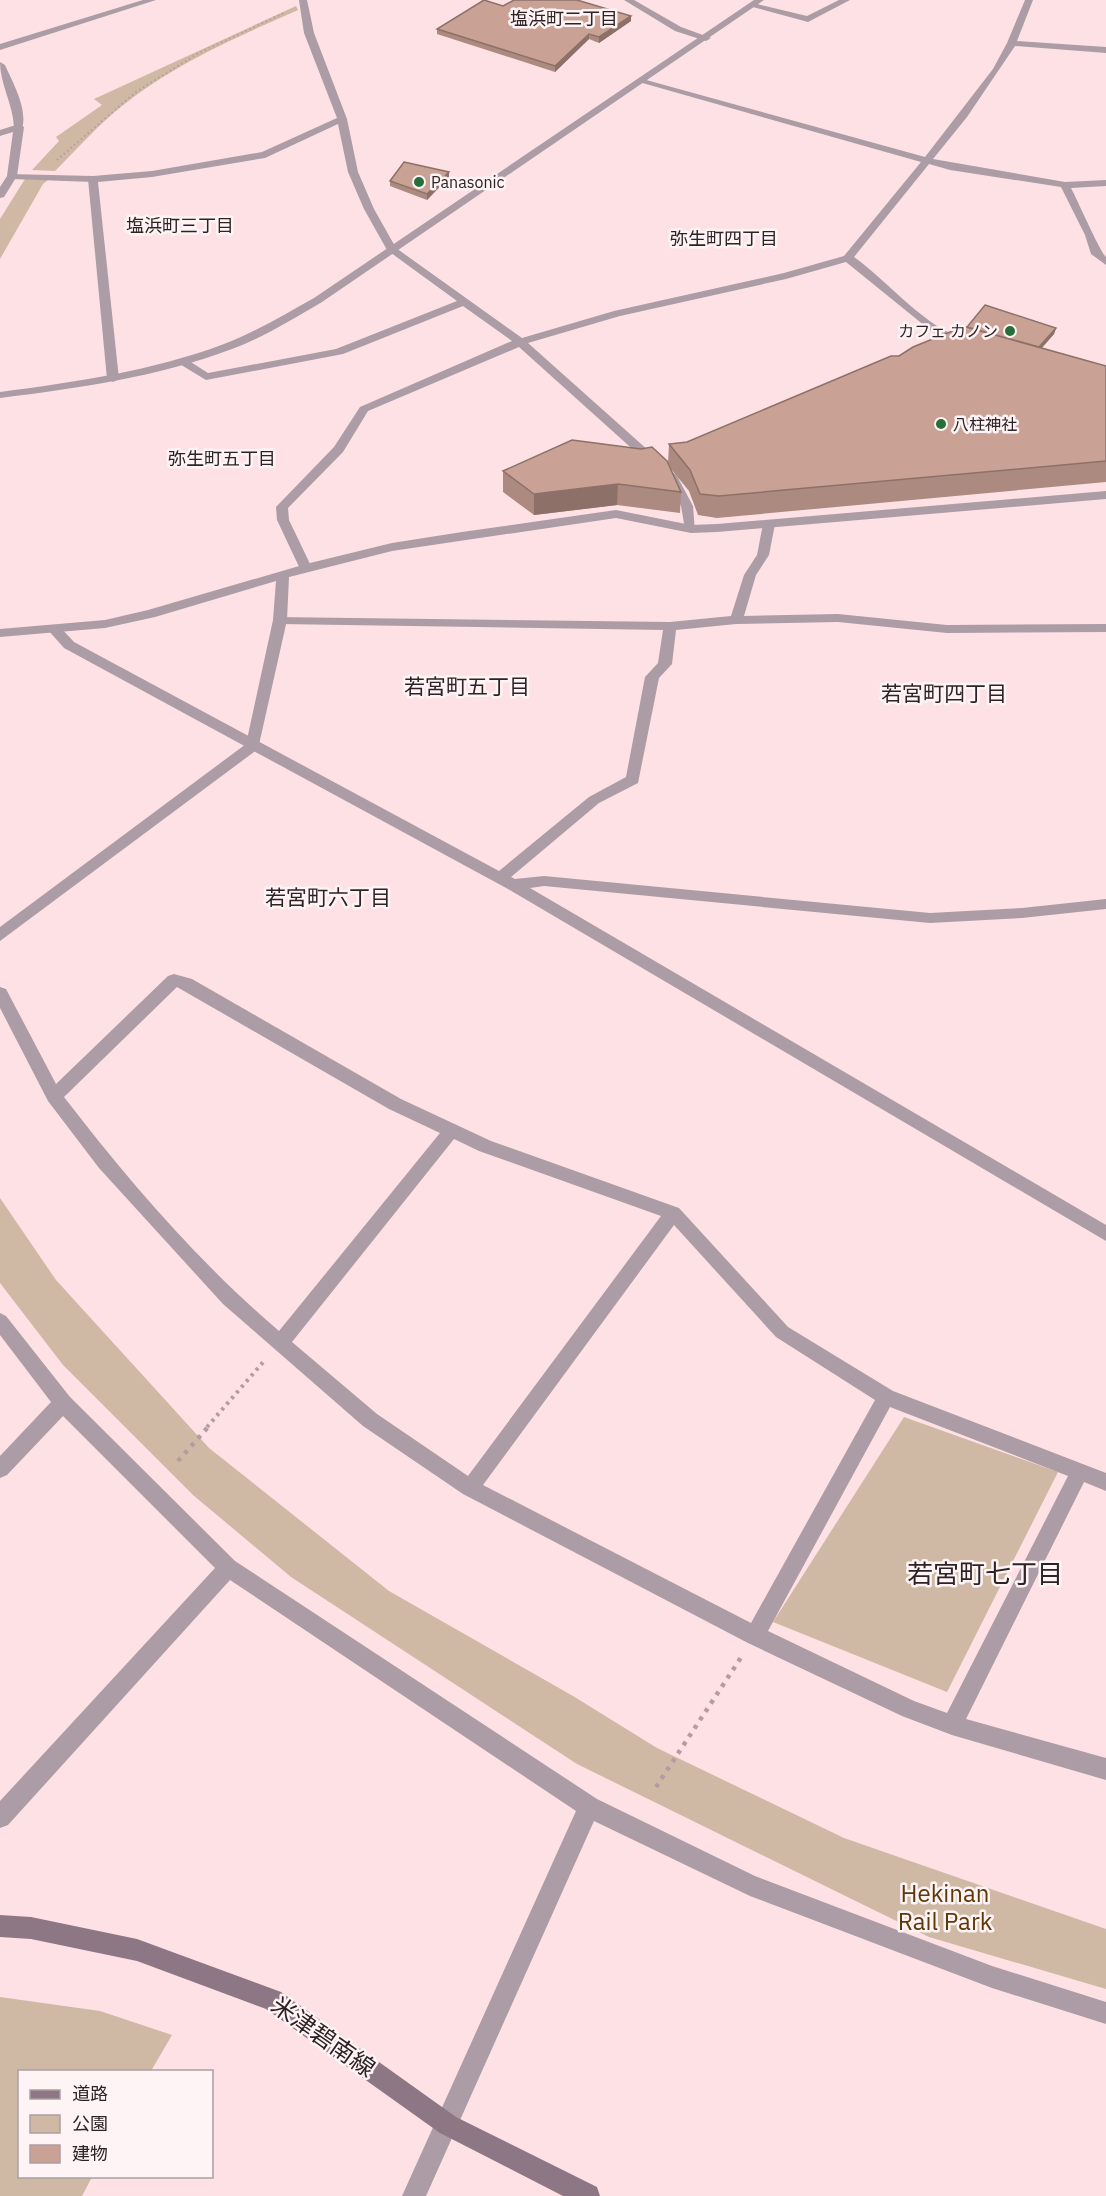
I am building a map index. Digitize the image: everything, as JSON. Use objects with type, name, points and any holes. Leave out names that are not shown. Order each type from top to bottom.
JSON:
[{"type":"main road","name":"米津碧南線","points":[[0,1926],[31,1928],[137,1950],[273,2000],[448,2125],[588,2196]]},
{"type":"street","points":[[0,47],[152,0]]},
{"type":"street","points":[[303,0],[309,33],[342,119],[354,172],[369,209],[392,250],[520,342],[656,458],[673,479],[687,506],[691,529]]},
{"type":"street","points":[[628,0],[678,29],[706,38]]},
{"type":"street","points":[[0,395],[113,379],[230,346],[273,326],[318,300],[756,3],[808,19],[846,0]]},
{"type":"street","points":[[306,568],[283,520],[282,507],[339,449],[358,415],[364,409],[520,342],[618,313],[786,276],[848,258],[964,115],[997,69],[1012,43],[1029,0]]},
{"type":"street","points":[[1012,43],[1106,50]]},
{"type":"street","points":[[0,65],[5,86],[19,114],[12,176],[0,195]]},
{"type":"street","points":[[642,80],[926,162],[1065,186],[1106,183]]},
{"type":"street","points":[[12,176],[93,179],[152,174],[265,155],[342,119]]},
{"type":"street","points":[[0,133],[19,128]]},
{"type":"street","points":[[93,179],[113,379]]},
{"type":"street","points":[[1065,186],[1090,236],[1096,254],[1106,262]]},
{"type":"street","points":[[848,258],[876,278],[940,340],[975,344]]},
{"type":"street","points":[[182,361],[206,377],[324,356],[406,327],[465,302]]},
{"type":"street","points":[[0,633],[105,624],[150,614],[283,574],[392,547],[616,514],[691,529],[1106,495]]},
{"type":"street","points":[[736,620],[750,575],[763,555],[769,524]]},
{"type":"street","points":[[0,935],[253,746],[280,620],[283,574]]},
{"type":"street","points":[[280,620],[670,626],[736,620],[838,618],[947,629],[1106,628]]},
{"type":"street","points":[[507,881],[594,800],[633,780],[652,677],[665,664],[670,626]]},
{"type":"street","points":[[55,630],[69,645],[507,881],[1106,1234]]},
{"type":"street","points":[[507,881],[544,881],[930,918],[1022,914],[1106,904]]},
{"type":"street","points":[[54,1096],[174,980],[186,983],[395,1104],[485,1146],[648,1202],[673,1213],[782,1332],[886,1397],[1106,1482]]},
{"type":"street","points":[[0,993],[54,1096],[105,1163],[229,1299],[370,1420],[470,1488],[755,1636],[909,1709],[952,1725],[1106,1768]]},
{"type":"street","points":[[279,1344],[452,1130]]},
{"type":"street","points":[[470,1488],[673,1213]]},
{"type":"street","points":[[0,1322],[63,1403],[228,1568],[589,1807],[750,1884],[992,1977],[1106,2013]]},
{"type":"street","points":[[755,1636],[886,1397]]},
{"type":"street","points":[[0,1469],[63,1403]]},
{"type":"street","points":[[952,1725],[1080,1471]]},
{"type":"street","points":[[0,1817],[228,1568]]},
{"type":"street","points":[[414,2196],[448,2125],[589,1807]]},
{"type":"path","points":[[57,160],[136,92],[197,54],[293,9]]},
{"type":"path","points":[[178,1461],[279,1344]]},
{"type":"path","points":[[656,1787],[755,1636]]},
{"type":"green space","points":[[296,6],[298,10],[200,56],[153,83],[110,116],[55,171],[32,170],[59,141],[56,137],[102,105],[94,99]]},
{"type":"green space","points":[[25,179],[48,180],[43,184],[0,259],[0,219]]},
{"type":"green space","name":"Hekinan Rail Park","points":[[0,1198],[56,1280],[209,1448],[389,1591],[573,1696],[657,1748],[844,1838],[1106,1929],[1106,1989],[929,1937],[577,1764],[291,1577],[193,1495],[63,1365],[0,1283]]},
{"type":"green space","points":[[904,1417],[1058,1472],[947,1692],[773,1622]]},
{"type":"green space","points":[[0,1997],[100,2011],[172,2035],[152,2070],[18,2070],[18,2178],[91,2178],[82,2196],[0,2196]]},
{"type":"building","points":[[484,0],[503,6],[514,0],[577,0],[631,16],[599,37],[589,34],[555,66],[437,29]]},
{"type":"building","name":"Panasonic","points":[[404,162],[449,172],[427,194],[390,181]]},
{"type":"building","name":"カフェ カノン","points":[[985,305],[1056,328],[1039,347],[967,327]]},
{"type":"building","name":"八柱神社","points":[[959,325],[1106,366],[1106,461],[719,496],[700,494],[690,470],[669,444],[687,442],[891,356],[899,356],[913,347],[955,330]]},
{"type":"building","points":[[572,440],[641,449],[652,447],[667,461],[681,492],[618,484],[534,494],[503,471]]},
{"type":"place","name":"Panasonic","points":[[419,182]]},
{"type":"place","name":"カフェ カノン","points":[[1010,331]]},
{"type":"place","name":"八柱神社","points":[[941,424]]},
{"type":"district","name":"塩浜町二丁目","points":[[564,19]]},
{"type":"district","name":"塩浜町三丁目","points":[[180,226]]},
{"type":"district","name":"弥生町四丁目","points":[[724,239]]},
{"type":"district","name":"弥生町五丁目","points":[[222,459]]},
{"type":"district","name":"若宮町五丁目","points":[[467,687]]},
{"type":"district","name":"若宮町四丁目","points":[[944,694]]},
{"type":"district","name":"若宮町六丁目","points":[[328,898]]},
{"type":"district","name":"若宮町七丁目","points":[[985,1574]]}]
